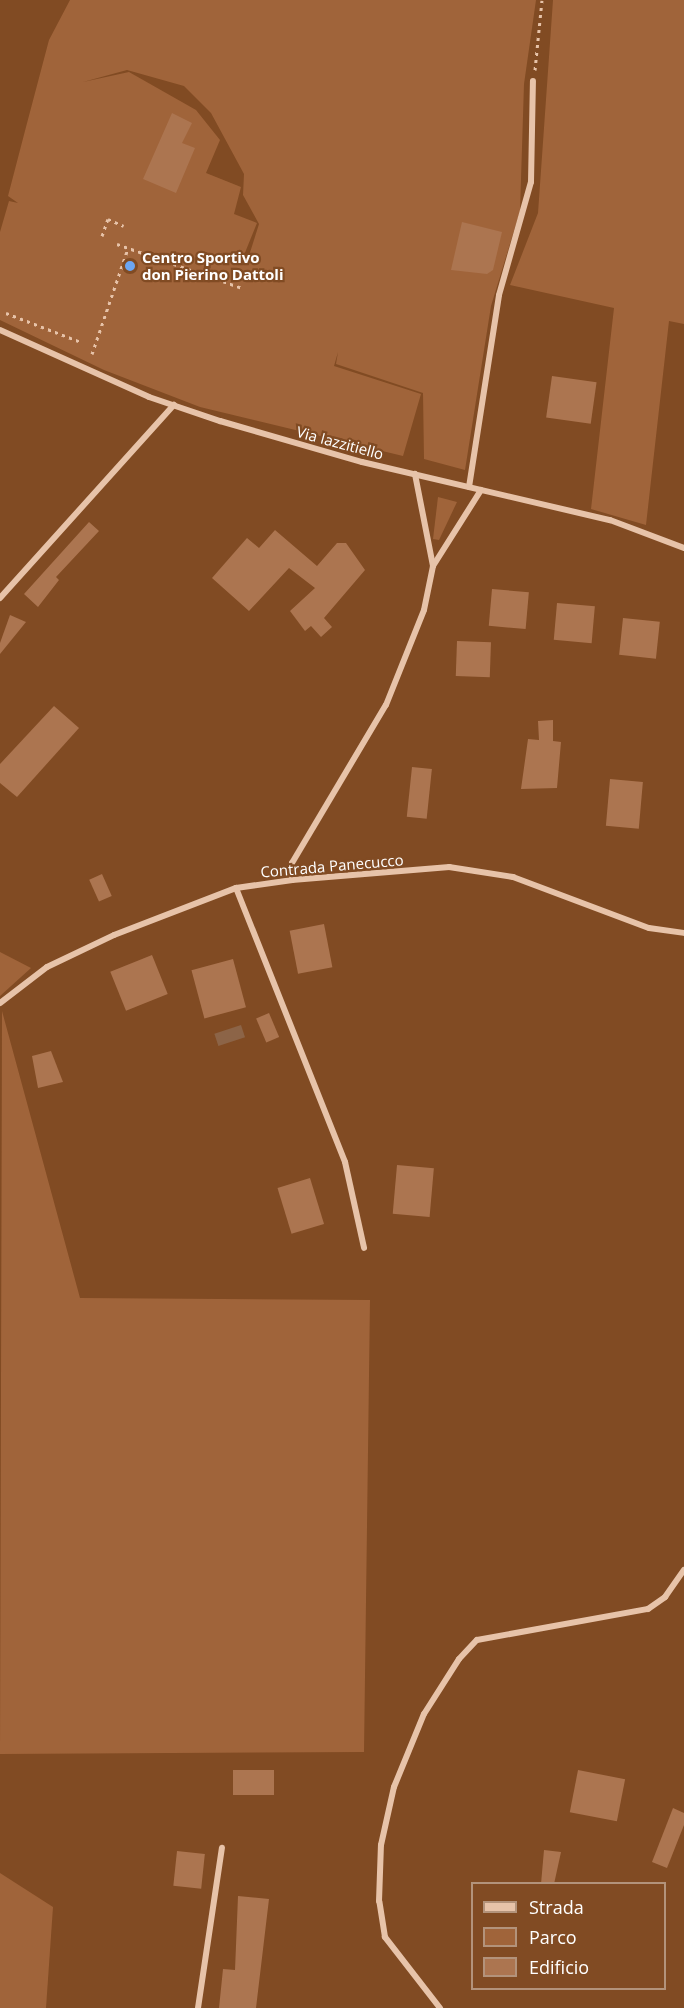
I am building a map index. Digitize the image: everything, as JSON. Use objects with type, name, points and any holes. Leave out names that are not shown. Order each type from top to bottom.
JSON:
[{"type":"street","points":[[469,487],[499,295],[531,182],[533,81]]},
{"type":"street","name":"Via Iazzitiello","points":[[0,330],[174,405],[415,474],[610,520],[684,548]]},
{"type":"street","points":[[0,597],[174,405]]},
{"type":"street","points":[[415,474],[433,566]]},
{"type":"street","points":[[292,880],[292,863],[386,705],[424,610],[433,566],[481,490]]},
{"type":"street","name":"Contrada Panecucco","points":[[0,1003],[70,954],[236,888],[292,880],[449,867],[513,877],[649,928],[684,933]]},
{"type":"street","points":[[236,888],[345,1162],[364,1248]]},
{"type":"street","points":[[440,2008],[385,1936],[379,1901],[381,1845],[394,1786],[424,1714],[459,1659],[477,1640],[648,1609],[665,1597],[684,1570]]},
{"type":"street","points":[[198,2008],[222,1848]]},
{"type":"path","points":[[533,81],[542,0]]},
{"type":"path","points":[[102,237],[108,219],[124,226]]},
{"type":"path","points":[[117,244],[242,288]]},
{"type":"path","points":[[92,354],[128,248]]},
{"type":"path","points":[[6,313],[81,342]]},
{"type":"green space","points":[[70,0],[536,0],[524,84],[520,211],[491,306],[465,470],[424,459],[423,393],[336,364],[338,352],[334,366],[421,394],[403,456],[200,407],[104,370],[0,320],[0,232],[9,201],[18,203],[8,196],[49,40]],"holes":[[[127,70],[184,86],[211,113],[244,174],[243,195],[259,224],[247,262],[242,260],[257,223],[234,214],[241,187],[206,173],[220,140],[196,110],[129,72],[83,82]]]},
{"type":"green space","points":[[553,0],[684,0],[684,324],[669,321],[646,525],[591,509],[614,308],[510,285],[538,213]]},
{"type":"green space","points":[[438,497],[457,502],[439,540],[433,539]]},
{"type":"green space","points":[[0,952],[31,968],[0,996]]},
{"type":"green space","points":[[2,1011],[80,1298],[370,1300],[364,1752],[0,1754]]},
{"type":"green space","points":[[0,1873],[53,1907],[46,2008],[0,2008]]},
{"type":"shaded area","points":[[241,1025],[245,1037],[218,1046],[214,1034]]},
{"type":"building","points":[[172,113],[192,123],[182,143],[195,148],[176,193],[143,179]]},
{"type":"building","points":[[462,222],[502,232],[493,270],[487,274],[451,270]]},
{"type":"building","points":[[552,376],[597,382],[591,424],[546,418]]},
{"type":"building","points":[[89,522],[99,531],[56,577],[59,580],[38,607],[24,594]]},
{"type":"building","points":[[275,530],[317,566],[337,543],[346,543],[365,570],[324,618],[332,627],[321,637],[311,626],[305,631],[290,611],[315,588],[289,568],[249,611],[212,578],[247,538],[259,548]]},
{"type":"building","points":[[492,589],[529,592],[526,629],[489,626]]},
{"type":"building","points":[[557,603],[595,606],[592,643],[554,640]]},
{"type":"building","points":[[10,615],[26,622],[0,654],[0,643]]},
{"type":"building","points":[[623,618],[660,622],[656,659],[619,655]]},
{"type":"building","points":[[457,641],[491,642],[490,677],[456,676]]},
{"type":"building","points":[[54,706],[79,728],[17,797],[0,783],[0,764]]},
{"type":"building","points":[[553,720],[553,741],[561,742],[557,788],[521,789],[528,739],[539,740],[538,721]]},
{"type":"building","points":[[412,767],[432,769],[427,819],[407,817]]},
{"type":"building","points":[[610,779],[643,782],[639,829],[606,826]]},
{"type":"building","points":[[102,874],[112,896],[99,902],[89,880]]},
{"type":"building","points":[[324,924],[332,967],[298,974],[290,931]]},
{"type":"building","points":[[152,955],[168,994],[126,1011],[110,972]]},
{"type":"building","points":[[233,959],[246,1007],[204,1018],[191,970]]},
{"type":"building","points":[[269,1013],[279,1037],[266,1042],[256,1018]]},
{"type":"building","points":[[51,1051],[63,1082],[38,1088],[32,1056]]},
{"type":"building","points":[[397,1165],[434,1168],[430,1217],[393,1214]]},
{"type":"building","points":[[310,1178],[324,1224],[292,1234],[277,1188]]},
{"type":"building","points":[[233,1770],[274,1770],[274,1795],[233,1795]]},
{"type":"building","points":[[578,1770],[625,1779],[617,1821],[570,1812]]},
{"type":"building","points":[[673,1808],[684,1813],[684,1825],[667,1868],[652,1862]]},
{"type":"building","points":[[544,1850],[561,1852],[554,1882],[541,1882]]},
{"type":"building","points":[[177,1851],[205,1854],[201,1889],[173,1886]]},
{"type":"building","points":[[238,1896],[269,1899],[256,2008],[219,2008],[223,1969],[235,1970]]},
{"type":"place","name":"Centro Sportivo don Pierino Dattoli","points":[[130,266]]}]
